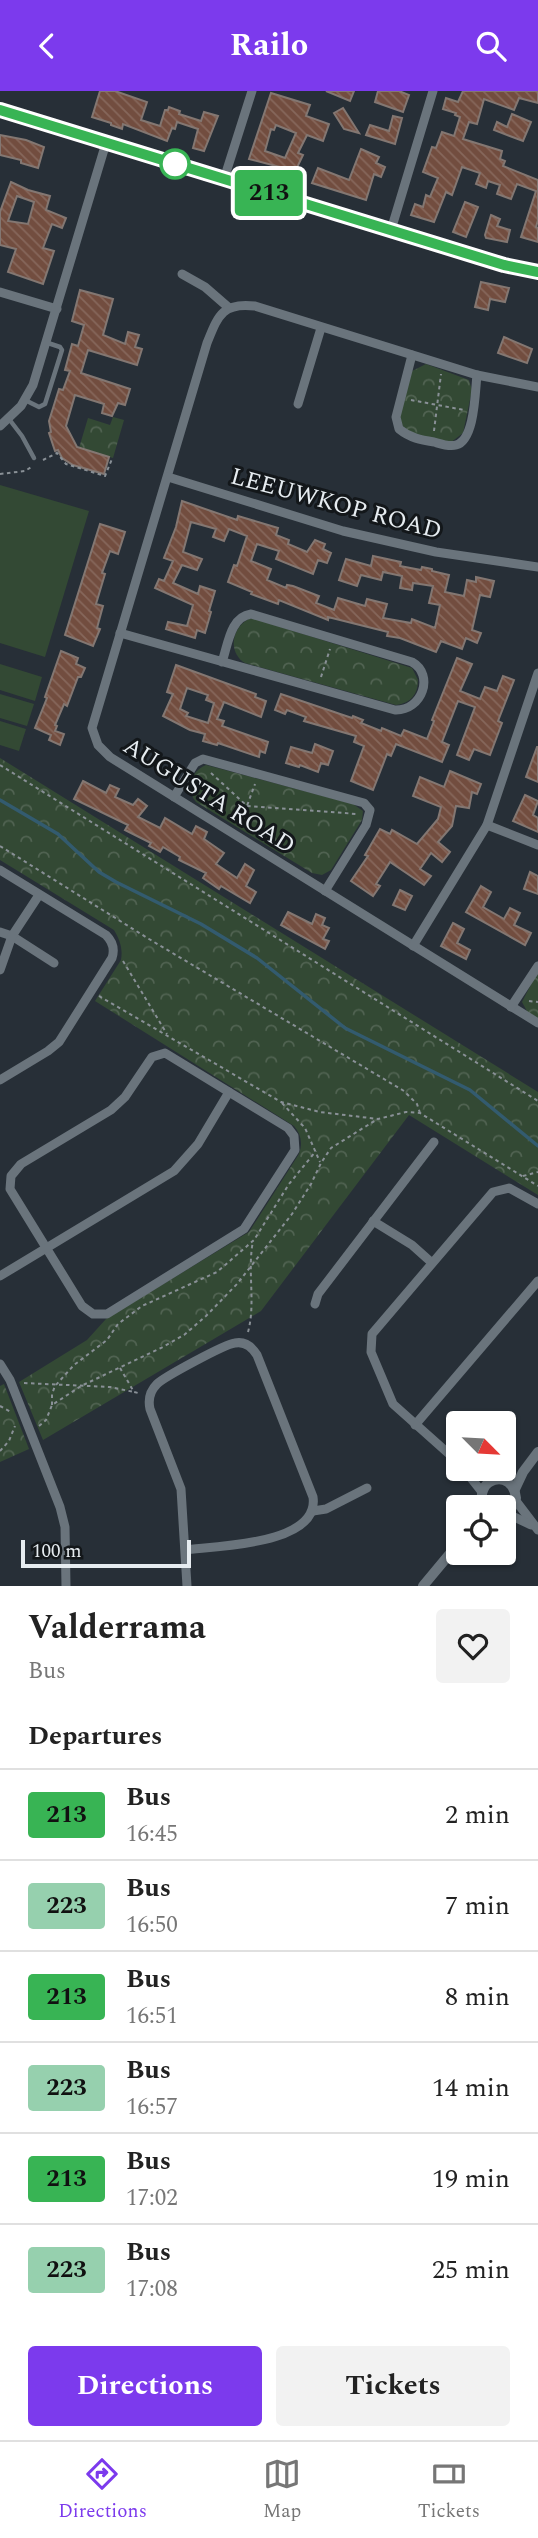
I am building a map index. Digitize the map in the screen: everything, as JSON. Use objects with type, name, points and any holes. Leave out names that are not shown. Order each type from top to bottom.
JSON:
[{"type":"street","points":[[224,179],[253,91]]},
{"type":"street","points":[[391,230],[433,91]]},
{"type":"street","points":[[0,110],[504,265],[538,272]]},
{"type":"street","points":[[0,426],[26,400],[33,385],[106,143]]},
{"type":"street","points":[[182,274],[205,287],[228,307],[255,306],[442,365],[538,387]]},
{"type":"street","points":[[0,292],[57,309]]},
{"type":"street","name":"AUGUSTA ROAD","points":[[228,307],[218,317],[208,344],[93,722],[92,733],[103,752],[538,1023]]},
{"type":"street","points":[[298,404],[321,328]]},
{"type":"street","points":[[412,355],[396,417],[399,429],[412,438],[452,446],[462,442],[469,432],[477,375]]},
{"type":"street","name":"LEEUWKOP ROAD","points":[[168,477],[343,531],[436,552],[538,567]]},
{"type":"street","points":[[120,633],[222,662],[401,711],[415,705],[423,685],[423,673],[412,662],[256,615],[247,614],[235,623],[222,662]]},
{"type":"street","points":[[414,946],[486,825],[537,678]]},
{"type":"street","points":[[174,797],[198,760],[210,759],[357,800],[368,806],[366,825],[325,891]]},
{"type":"street","points":[[486,825],[538,845]]},
{"type":"street","points":[[0,870],[106,935],[112,943],[114,954],[59,1042],[0,1080]]},
{"type":"street","points":[[0,970],[12,936],[39,895]]},
{"type":"street","points":[[0,932],[12,936],[54,963]]},
{"type":"street","points":[[510,1007],[538,966]]},
{"type":"street","points":[[156,1055],[170,1055],[288,1128],[296,1140],[293,1154],[244,1230],[103,1315],[93,1314],[82,1306],[46,1247],[10,1189],[11,1175],[21,1164],[111,1111],[125,1097],[156,1055]]},
{"type":"street","points":[[0,1276],[174,1171],[198,1144],[229,1092]]},
{"type":"street","points":[[315,1304],[318,1294],[433,1142]]},
{"type":"street","points":[[446,1452],[398,1410],[388,1396],[371,1352],[370,1340],[375,1328],[492,1192],[509,1188],[538,1204]]},
{"type":"street","points":[[373,1221],[412,1245],[431,1262]]},
{"type":"street","points":[[415,1425],[538,1281]]},
{"type":"street","points":[[187,1586],[181,1489],[150,1409],[149,1396],[160,1382],[231,1343],[244,1343],[257,1355],[313,1497],[313,1511]]},
{"type":"street","points":[[0,1364],[10,1380],[60,1507],[65,1527],[66,1586]]},
{"type":"street","points":[[516,1470],[534,1456]]},
{"type":"street","points":[[505,1481],[515,1495],[534,1456]]},
{"type":"street","points":[[486,1495],[492,1481]]},
{"type":"street","points":[[185,1550],[267,1541],[303,1522],[313,1511],[326,1509],[367,1488]]},
{"type":"street","points":[[516,1497],[537,1529]]},
{"type":"street","points":[[516,1518],[537,1529]]},
{"type":"street","points":[[423,1586],[446,1558]]},
{"type":"lane","points":[[26,400],[39,407],[45,404],[62,350],[47,342]]},
{"type":"lane","points":[[9,419],[34,458]]},
{"type":"path","points":[[433,442],[442,365]]},
{"type":"path","points":[[400,398],[472,411]]},
{"type":"path","points":[[0,474],[25,471],[57,453],[66,464],[105,477],[112,459]]},
{"type":"path","points":[[318,688],[334,638]]},
{"type":"path","points":[[198,760],[247,806],[369,814]]},
{"type":"path","points":[[0,765],[538,1101]]},
{"type":"path","points":[[236,835],[259,773]]},
{"type":"path","points":[[0,846],[149,939],[404,1091],[417,1104],[419,1113]]},
{"type":"path","points":[[114,954],[124,963],[168,1035]]},
{"type":"path","points":[[92,992],[281,1102],[320,1112],[378,1119]]},
{"type":"path","points":[[281,1102],[305,1128],[321,1163]]},
{"type":"path","points":[[52,1405],[81,1386],[184,1335],[206,1316],[252,1266],[303,1199],[321,1163],[337,1144],[378,1119],[406,1112],[419,1113],[538,1186]]},
{"type":"path","points":[[523,1176],[538,1172]]},
{"type":"path","points":[[244,1343],[251,1321],[251,1255],[254,1240]]},
{"type":"path","points":[[38,1426],[46,1420],[55,1386],[74,1365],[107,1340]]},
{"type":"path","points":[[120,1368],[134,1392]]},
{"type":"path","points":[[10,1380],[55,1386],[110,1387],[149,1396]]},
{"type":"path","points":[[0,1406],[9,1409],[15,1417]]},
{"type":"path","points":[[0,1451],[9,1441],[16,1424]]},
{"type":"green space","points":[[426,364],[469,380],[472,390],[463,433],[450,443],[415,434],[401,423],[402,405],[412,371]]},
{"type":"green space","points":[[113,417],[124,420],[113,458],[79,448],[88,418],[110,425]]},
{"type":"green space","points":[[0,485],[89,511],[45,657],[0,643]]},
{"type":"green space","points":[[249,619],[412,668],[418,680],[417,690],[410,700],[396,705],[245,663],[236,653],[234,641],[238,628]]},
{"type":"green space","points":[[0,664],[42,677],[35,701],[0,690]]},
{"type":"green space","points":[[0,694],[34,704],[27,726],[0,718]]},
{"type":"green space","points":[[0,721],[26,729],[19,751],[0,745]]},
{"type":"green space","points":[[0,758],[538,1092],[538,1195],[409,1115],[261,1311],[43,1440],[19,1382],[87,1340],[106,1319],[249,1232],[299,1154],[301,1142],[294,1126],[95,1001],[121,960],[119,941],[114,930],[0,860]]},
{"type":"green space","points":[[206,765],[353,804],[363,811],[362,820],[331,870],[322,875],[312,873],[196,802],[191,792],[191,781],[196,772]]},
{"type":"green space","points":[[538,971],[538,1019],[528,1013],[522,1002]]},
{"type":"green space","points":[[4,1384],[29,1449],[0,1462],[0,1386]]},
{"type":"building","points":[[100,91],[115,91],[147,102],[141,120],[160,126],[165,110],[169,107],[180,111],[179,114],[201,121],[204,112],[218,116],[204,151],[193,148],[198,129],[177,122],[167,141],[123,124],[122,129],[92,117]]},
{"type":"building","points":[[326,91],[354,91],[350,101]]},
{"type":"building","points":[[378,91],[399,91],[409,95],[403,112],[375,102]]},
{"type":"building","points":[[463,91],[538,91],[538,103],[519,98],[514,110],[484,99],[477,124],[469,122],[463,139],[502,151],[500,159],[505,161],[503,166],[538,180],[538,242],[521,237],[536,191],[517,184],[511,199],[497,194],[500,185],[488,181],[486,188],[476,184],[480,173],[462,167],[452,195],[446,192],[434,222],[411,215],[415,204],[423,207],[426,195],[430,197],[438,178],[423,172],[432,147],[436,148],[442,132],[454,136],[460,117],[443,109],[446,98],[458,102]]},
{"type":"building","points":[[271,93],[310,105],[306,116],[329,124],[323,141],[307,135],[298,153],[303,155],[292,178],[278,172],[280,167],[249,159]],"holes":[[[276,125],[296,133],[285,158],[265,151],[271,129],[274,130]]]},
{"type":"building","points":[[343,108],[359,133],[344,129],[334,113]]},
{"type":"building","points":[[512,114],[531,122],[523,141],[494,130],[497,122],[507,127]]},
{"type":"building","points":[[393,116],[402,118],[395,144],[366,135],[370,125],[389,131]]},
{"type":"building","points":[[0,135],[44,147],[38,168],[0,155]]},
{"type":"building","points":[[361,149],[379,157],[376,163],[385,167],[381,177],[374,174],[366,200],[312,183],[318,168],[349,180]]},
{"type":"building","points":[[11,182],[50,196],[46,210],[66,218],[62,228],[52,224],[43,248],[54,251],[43,284],[8,272],[16,249],[0,245],[0,212]],"holes":[[[17,196],[34,202],[28,224],[8,221]]]},
{"type":"building","points":[[465,202],[478,207],[466,237],[453,232]]},
{"type":"building","points":[[491,215],[500,219],[497,226],[510,230],[507,242],[486,238]]},
{"type":"building","points":[[481,282],[509,288],[505,302],[490,299],[488,310],[475,307]]},
{"type":"building","points":[[80,290],[113,299],[103,335],[125,344],[128,332],[139,335],[135,347],[142,349],[137,365],[88,350],[81,373],[130,389],[125,405],[118,403],[112,416],[102,413],[104,404],[75,395],[66,426],[77,447],[109,457],[104,474],[73,465],[62,458],[58,450],[55,451],[49,433],[49,421],[59,389],[63,390],[70,371],[65,370],[72,344],[78,346],[84,325],[72,321]]},
{"type":"building","points":[[504,337],[532,349],[527,363],[498,353]]},
{"type":"building","points":[[182,501],[237,520],[238,516],[278,528],[276,535],[289,540],[288,544],[307,552],[315,540],[325,544],[323,549],[331,553],[327,563],[318,560],[313,574],[276,559],[279,551],[257,544],[251,561],[271,569],[267,580],[319,596],[316,603],[334,610],[338,598],[365,606],[367,599],[387,604],[383,618],[411,623],[412,619],[435,628],[440,605],[429,603],[433,586],[413,583],[412,590],[400,588],[402,576],[383,572],[381,580],[361,575],[357,586],[339,580],[346,559],[371,566],[373,556],[401,562],[400,566],[432,569],[449,575],[445,592],[464,596],[467,580],[476,582],[476,577],[494,581],[490,597],[480,595],[472,630],[481,633],[477,643],[466,638],[462,649],[441,641],[436,652],[400,638],[387,636],[388,632],[328,617],[328,620],[279,600],[278,604],[251,594],[252,592],[228,582],[234,565],[237,566],[247,536],[229,529],[224,541],[213,537],[216,529],[191,522],[183,552],[202,559],[197,570],[182,565],[173,583],[198,594],[200,586],[215,591],[209,611],[211,612],[205,633],[197,630],[195,638],[166,629],[168,622],[187,626],[193,605],[155,588],[159,579],[164,581],[173,561],[164,558],[176,527]]},
{"type":"building","points":[[100,524],[125,532],[118,554],[110,551],[102,573],[105,574],[96,604],[103,606],[97,628],[100,629],[93,646],[65,635]]},
{"type":"building","points":[[61,651],[78,658],[76,664],[85,668],[55,725],[55,731],[64,734],[60,745],[49,740],[51,735],[35,728]]},
{"type":"building","points":[[457,658],[472,664],[460,691],[480,699],[485,687],[497,691],[503,676],[514,680],[498,721],[502,723],[490,755],[474,749],[469,760],[457,755],[475,707],[458,701],[442,742],[449,745],[442,762],[396,744],[391,756],[387,754],[373,790],[351,781],[364,746],[354,742],[356,736],[304,721],[306,717],[287,710],[285,714],[275,710],[281,694],[352,718],[353,716],[363,720],[361,723],[381,731],[382,728],[401,736],[404,730],[427,739]]},
{"type":"building","points":[[176,665],[256,694],[255,697],[266,701],[261,717],[224,702],[217,719],[224,721],[222,726],[268,742],[265,753],[260,751],[259,757],[218,743],[217,745],[203,741],[205,734],[190,730],[163,716],[173,694],[167,692]],"holes":[[[187,688],[208,695],[206,700],[214,703],[208,723],[186,716],[188,713],[180,709]]]},
{"type":"building","points":[[315,744],[333,751],[328,765],[321,763],[318,772],[286,763],[291,747],[312,753]]},
{"type":"building","points":[[538,747],[538,782],[526,777]]},
{"type":"building","points":[[450,771],[481,784],[477,794],[472,792],[469,808],[456,806],[452,826],[438,842],[450,852],[442,862],[431,853],[420,869],[431,876],[424,885],[390,862],[376,884],[380,886],[373,896],[351,881],[368,856],[365,855],[380,829],[390,834],[392,830],[417,844],[438,819],[441,807],[413,796],[420,777],[444,787]]},
{"type":"building","points":[[83,781],[106,793],[110,785],[119,789],[115,797],[133,805],[138,799],[147,806],[138,817],[160,828],[165,818],[192,834],[196,826],[207,832],[204,839],[224,853],[216,864],[237,878],[245,864],[254,870],[246,886],[256,892],[250,903],[221,886],[219,889],[203,878],[206,873],[179,860],[180,857],[163,847],[160,852],[149,846],[151,843],[125,830],[128,825],[74,799]]},
{"type":"building","points":[[525,795],[538,801],[533,815],[538,818],[538,832],[513,821]]},
{"type":"building","points":[[530,872],[538,876],[538,894],[524,889]]},
{"type":"building","points":[[481,886],[491,892],[483,907],[504,919],[510,908],[520,913],[514,925],[531,933],[525,945],[466,912]]},
{"type":"building","points":[[400,890],[412,896],[405,910],[393,905]]},
{"type":"building","points":[[288,912],[312,924],[316,914],[325,918],[322,925],[329,928],[323,939],[329,941],[325,949],[281,925]]},
{"type":"building","points":[[453,923],[464,929],[457,943],[470,950],[466,959],[441,946]]},
{"type":"waterway","points":[[0,800],[58,834],[99,872],[201,924],[257,958],[345,1028],[470,1090],[538,1146]]},
{"type":"bus line","name":"213","points":[[0,110],[504,265],[538,272]]}]
